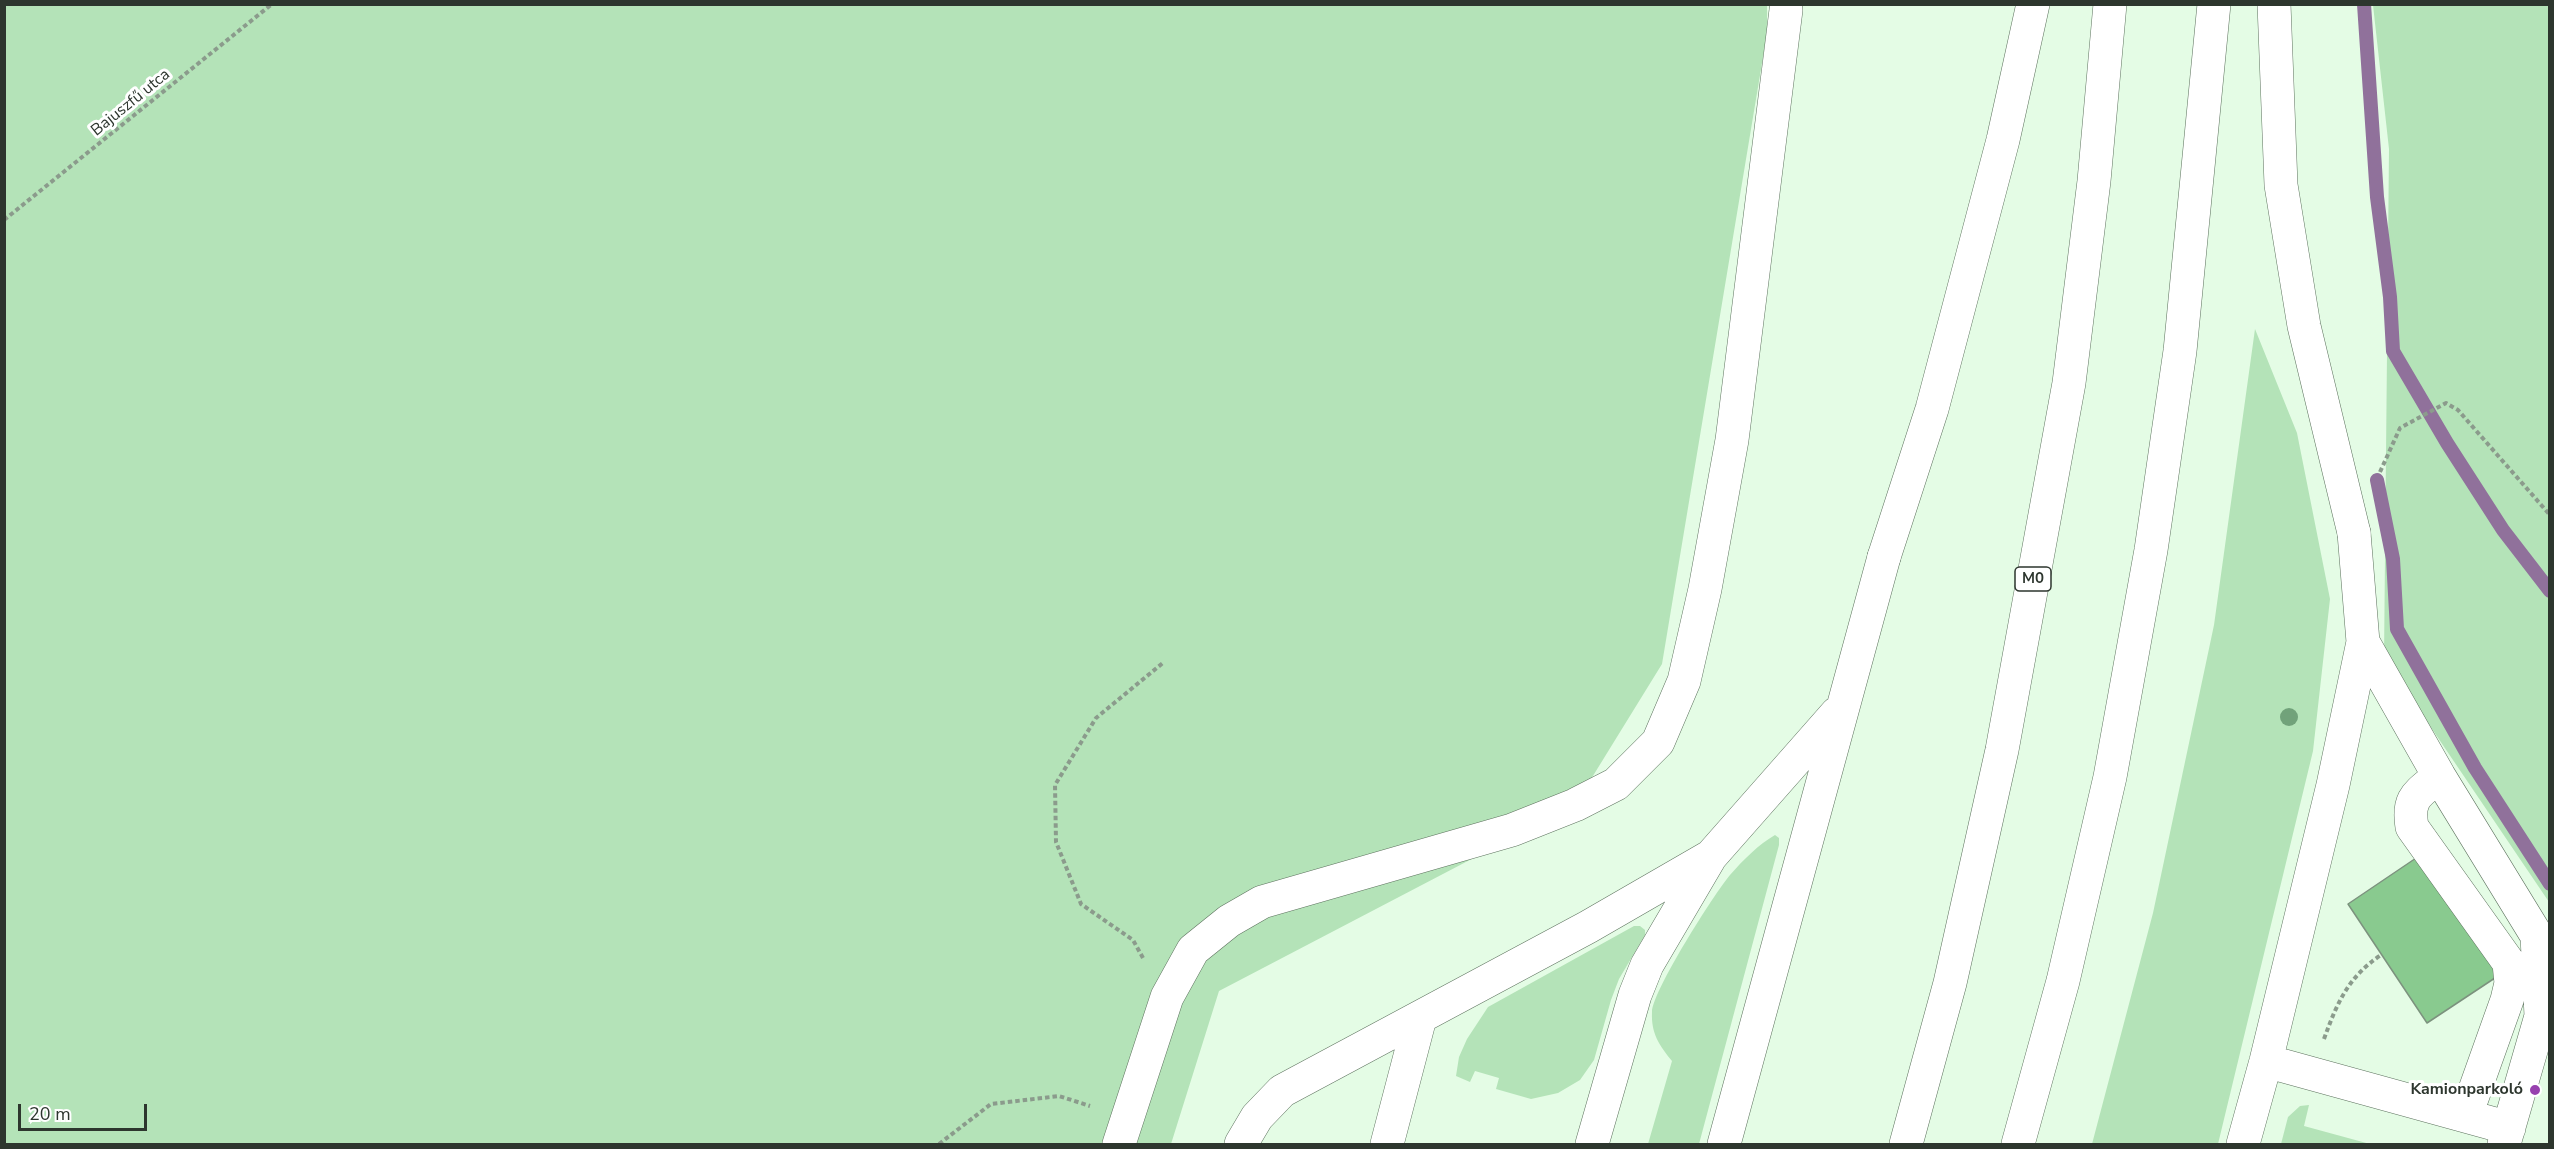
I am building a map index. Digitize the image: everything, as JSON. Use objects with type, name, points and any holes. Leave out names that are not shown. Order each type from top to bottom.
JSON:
[{"type":"main road","points":[[1724,1144],[1884,557],[1935,398],[2003,140],[2032,4]]},
{"type":"main road","name":"M0","points":[[1906,1144],[1950,983],[2002,750],[2069,383],[2094,181],[2110,4]]},
{"type":"main road","points":[[2018,1144],[2063,981],[2110,777],[2151,550],[2180,351],[2214,4]]},
{"type":"main road","points":[[2243,1144],[2266,1061],[2333,785],[2363,642],[2354,533],[2304,326],[2281,185],[2274,4]]},
{"type":"main road","points":[[1123,1131],[1167,997],[1193,951],[1229,921],[1262,902],[1512,830],[1575,805],[1616,784],[1658,741],[1684,681],[1705,589],[1730,452],[1786,10]]},
{"type":"main road","points":[[2266,1061],[2466,1115],[2506,1136],[2541,1017],[2543,944],[2439,776],[2363,642]]},
{"type":"main road","points":[[1592,1144],[1635,994],[1647,965],[1711,856],[1842,707]]},
{"type":"main road","points":[[2439,776],[2413,798],[2409,810],[2412,827],[2509,963],[2511,983],[2466,1115]]},
{"type":"main road","points":[[1240,1144],[1257,1117],[1282,1091],[1588,927],[1711,856]]},
{"type":"main road","points":[[1387,1144],[1420,1018]]},
{"type":"path","name":"Bajuszfű utca","points":[[4,220],[272,4]]},
{"type":"path","points":[[2413,420],[2446,403],[2458,410],[2550,515]]},
{"type":"path","points":[[1164,662],[1096,718],[1056,784],[1056,842],[1081,904],[1133,940],[1167,997]]},
{"type":"path","points":[[2311,1073],[2338,1000],[2363,967],[2381,955]]},
{"type":"path","points":[[939,1144],[992,1104],[1059,1096],[1123,1131]]},
{"type":"green space","points":[[5,5],[1767,5],[1767,33],[1662,664],[1575,805],[1219,991],[1171,1144],[5,1144]]},
{"type":"green space","points":[[2373,5],[2549,5],[2549,902],[2384,658],[2389,149]]},
{"type":"green space","points":[[2255,329],[2297,433],[2330,599],[2313,751],[2218,1144],[2092,1144],[2153,913],[2214,625]]},
{"type":"green space","points":[[1775,835],[1779,838],[1779,845],[1699,1144],[1648,1144],[1672,1061],[1654,1033],[1652,1012],[1655,1001],[1685,942],[1722,885],[1745,858]]},
{"type":"green space","points":[[1634,926],[1640,926],[1645,930],[1645,935],[1619,979],[1594,1060],[1580,1080],[1558,1093],[1531,1099],[1496,1089],[1499,1078],[1475,1071],[1470,1082],[1456,1076],[1459,1057],[1467,1039],[1488,1007]]},
{"type":"green space","points":[[2309,1105],[2304,1126],[2370,1144],[2281,1144],[2288,1117],[2300,1106]]},
{"type":"building","points":[[2425,852],[2504,972],[2427,1023],[2348,904]]},
{"type":"waterway","points":[[2364,4],[2377,197],[2390,297],[2393,351],[2447,443],[2503,530],[2550,591]]},
{"type":"waterway","points":[[2377,480],[2393,559],[2397,629],[2475,768],[2550,884]]},
{"type":"place","name":"Kamionparkoló","points":[[2535,1090]]}]
